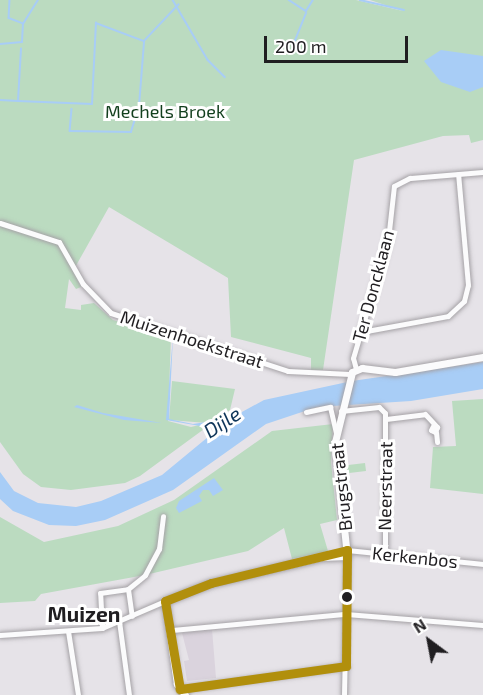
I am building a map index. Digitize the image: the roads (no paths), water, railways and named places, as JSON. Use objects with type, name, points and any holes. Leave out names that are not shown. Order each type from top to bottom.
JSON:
[{"type":"street","name":"Ter Doncklaan","points":[[352,374],[353,358],[371,286],[388,240],[394,186],[410,178],[483,172]]},
{"type":"street","points":[[361,332],[448,316],[464,301],[468,285],[458,174]]},
{"type":"street","name":"Muizenhoekstraat","points":[[0,223],[59,243],[83,284],[111,313],[288,371],[352,374]]},
{"type":"street","points":[[352,374],[394,372],[483,357]]},
{"type":"street","name":"Brugstraat","points":[[336,434],[352,374]]},
{"type":"street","name":"Neerstraat","points":[[342,410],[379,407],[386,419],[384,554]]},
{"type":"street","name":"Brugstraat","points":[[165,601],[211,584],[321,557],[347,553],[336,434],[330,409],[306,412]]},
{"type":"street","name":"Neerstraat","points":[[386,419],[425,414],[434,429],[437,442]]},
{"type":"street","points":[[102,628],[100,593],[128,589],[145,576],[159,549],[164,516]]},
{"type":"street","points":[[344,695],[347,553]]},
{"type":"street","name":"Kerkenbos","points":[[347,553],[384,554],[483,564]]},
{"type":"street","points":[[128,589],[132,616]]},
{"type":"street","points":[[0,635],[102,628],[165,601],[183,693],[346,666]]},
{"type":"street","points":[[172,630],[346,614],[483,625]]},
{"type":"street","points":[[119,621],[129,695]]},
{"type":"street","points":[[68,631],[78,695]]},
{"type":"water","points":[[441,50],[483,56],[483,87],[470,92],[441,82],[424,61]]},
{"type":"water","points":[[173,336],[169,419],[193,424],[206,422],[200,426],[166,420]]},
{"type":"water","points":[[483,362],[483,389],[411,401],[317,407],[266,424],[173,490],[105,520],[76,526],[49,525],[13,511],[0,499],[0,472],[14,491],[38,503],[76,507],[101,501],[162,475],[231,418],[264,400],[352,381]]},
{"type":"water","points":[[77,405],[103,413],[162,423],[124,420],[74,407]]},
{"type":"water","points":[[214,478],[223,490],[213,496],[209,490],[203,490],[199,496],[202,501],[179,513],[176,508],[179,501]]},
{"type":"waterway","points":[[10,0],[9,18],[22,23]]},
{"type":"waterway","points":[[0,44],[22,42],[23,24],[38,0]]},
{"type":"waterway","points":[[173,0],[208,60],[225,77]]},
{"type":"waterway","points":[[289,0],[306,11],[313,0]]},
{"type":"waterway","points":[[360,0],[404,10]]},
{"type":"waterway","points":[[18,101],[92,104],[96,23],[144,41],[178,5]]},
{"type":"waterway","points":[[294,43],[306,13]]},
{"type":"waterway","points":[[139,106],[144,42]]},
{"type":"waterway","points":[[0,100],[18,101],[21,49]]},
{"type":"waterway","points":[[72,109],[70,131],[131,132],[136,116]]},
{"type":"district","name":"Muizen","points":[[84,614]]},
{"type":"park label","name":"Mechels Broek","points":[[165,111]]},
{"type":"water label","name":"Dijle","points":[[222,422]]}]
